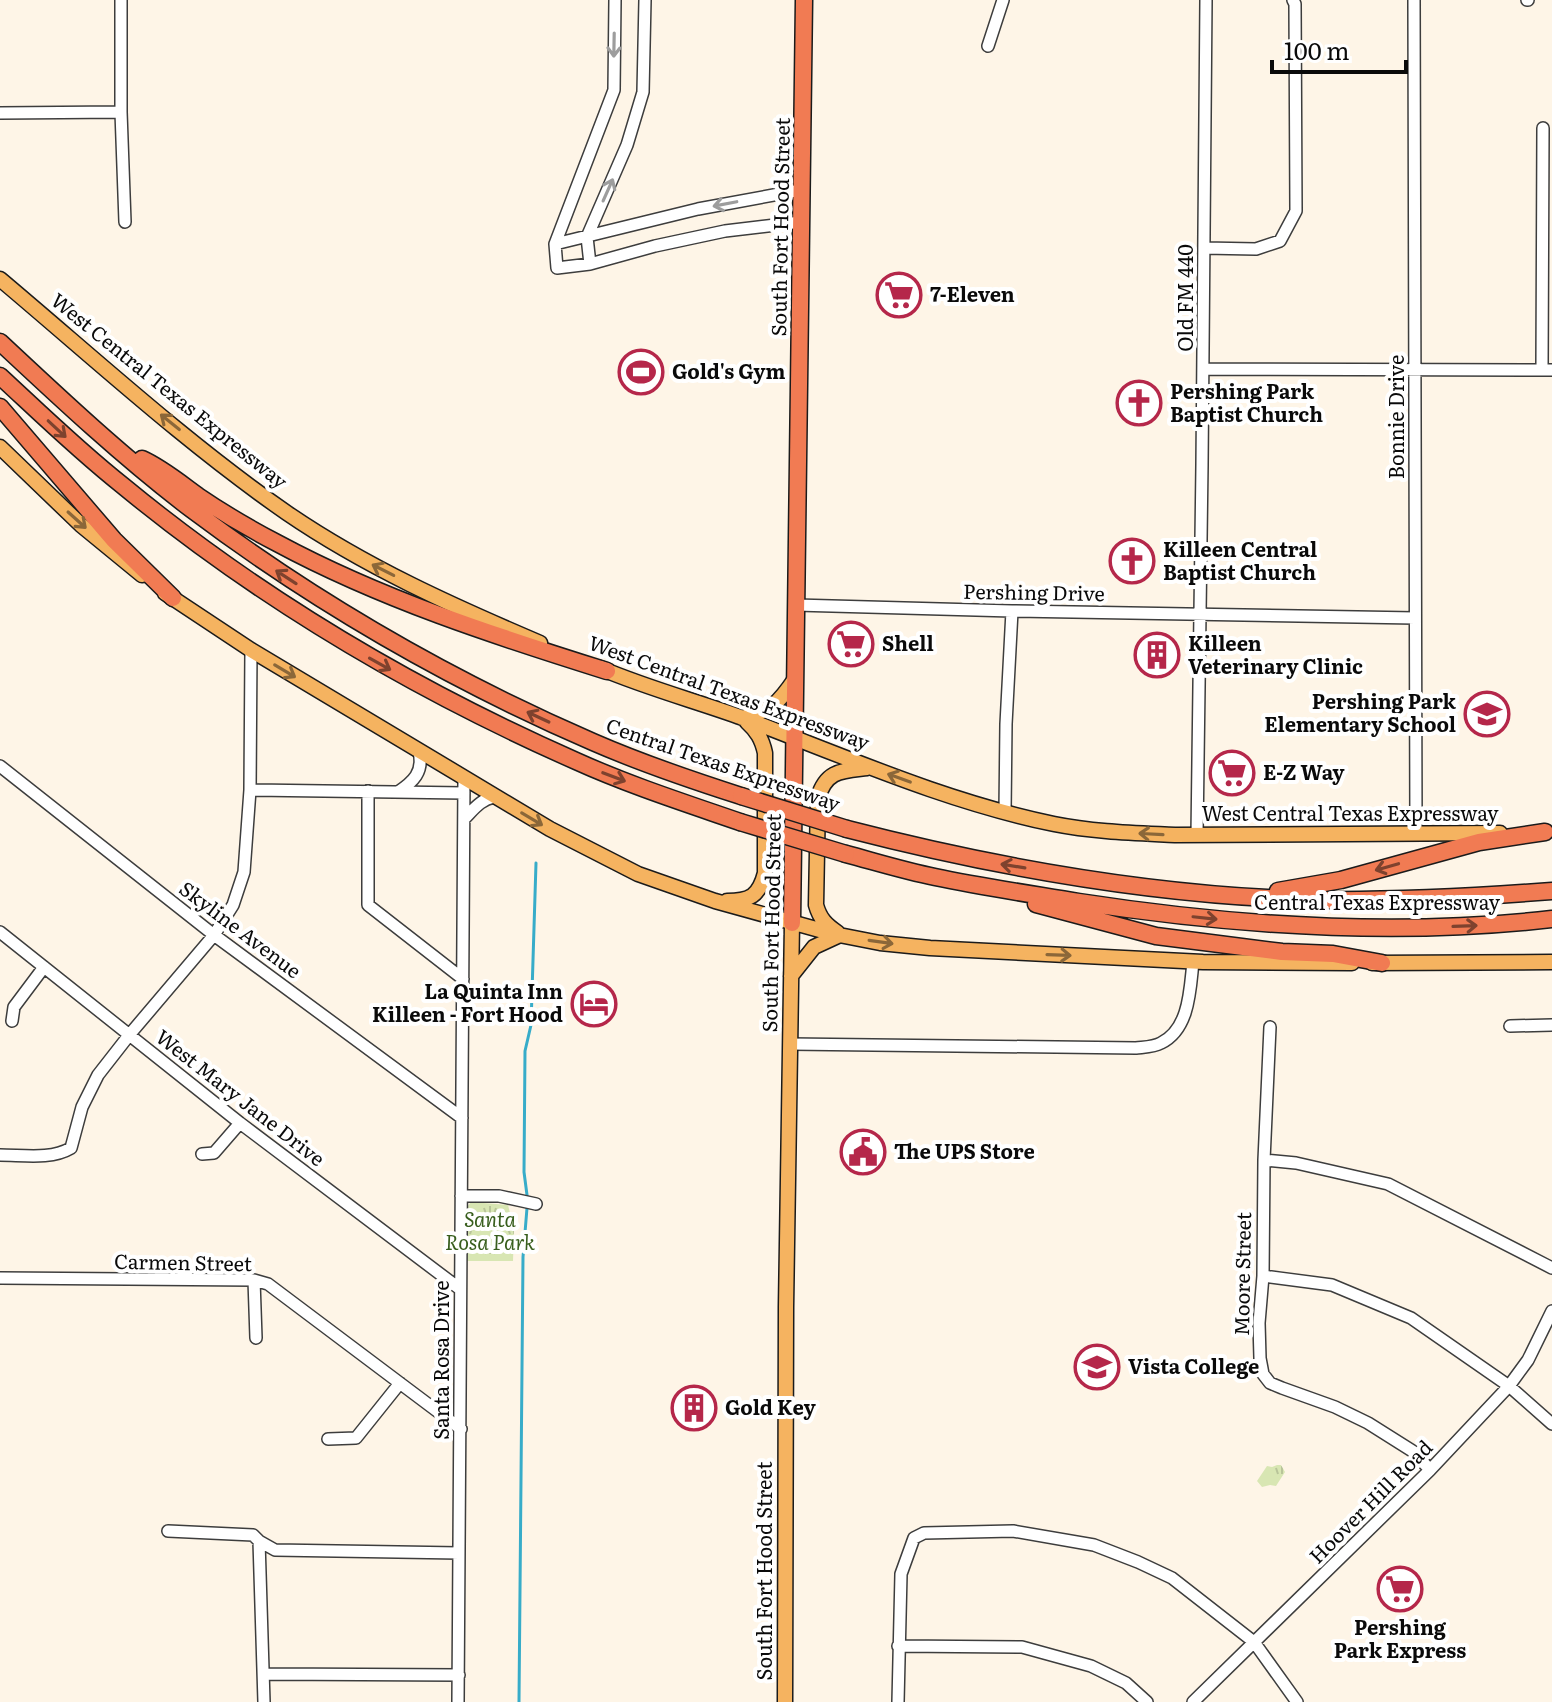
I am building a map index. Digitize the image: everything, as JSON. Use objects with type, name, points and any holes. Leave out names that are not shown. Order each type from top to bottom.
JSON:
[{"type":"highway","name":"South Fort Hood Street","points":[[792,923],[804,0]]},
{"type":"highway","name":"Central Texas Expressway","points":[[0,342],[115,447],[191,508],[282,574],[396,645],[596,744],[741,796],[847,829],[943,853],[1153,887],[1249,896],[1381,900],[1448,899],[1552,891]]},
{"type":"highway","name":"Central Texas Expressway","points":[[0,376],[112,477],[191,539],[281,602],[371,659],[448,701],[578,763],[740,822],[934,877],[1132,910],[1340,927],[1447,927],[1552,919]]},
{"type":"highway","points":[[0,407],[114,540],[173,598]]},
{"type":"highway","points":[[115,447],[146,461],[275,543],[331,570],[443,617],[607,671]]},
{"type":"highway","points":[[1249,896],[1341,880],[1479,842],[1549,832]]},
{"type":"highway","points":[[934,877],[1156,936],[1282,952],[1333,954],[1382,963]]},
{"type":"main road","name":"West Central Texas Expressway","points":[[0,279],[161,415],[287,513],[355,555],[441,600],[607,671],[943,794],[1057,824],[1134,833],[1549,832]]},
{"type":"main road","points":[[0,447],[81,525],[133,569],[251,650],[419,752],[464,786],[494,797],[638,874],[715,901],[840,935],[930,948],[1193,962],[1552,962]]},
{"type":"main road","points":[[742,718],[765,711],[780,701],[795,679]]},
{"type":"main road","points":[[715,901],[742,901],[754,896],[762,887],[765,873],[765,753],[763,741],[742,718]]},
{"type":"main road","points":[[840,935],[826,925],[816,905],[818,798],[821,785],[830,776],[843,771],[871,768]]},
{"type":"main road","name":"South Fort Hood Street","points":[[785,1702],[786,1307],[792,923]]},
{"type":"main road","points":[[791,976],[814,947],[840,935]]},
{"type":"street","points":[[121,0],[125,222]]},
{"type":"street","points":[[615,0],[614,90],[555,244],[557,268],[590,264],[725,231],[801,222]]},
{"type":"street","points":[[590,264],[587,237],[627,145],[643,92],[645,0]]},
{"type":"street","points":[[988,46],[1003,0]]},
{"type":"street","name":"Old FM 440","points":[[1197,835],[1206,0]]},
{"type":"street","points":[[1204,248],[1256,249],[1280,241],[1296,211],[1293,0]]},
{"type":"street","name":"Bonnie Drive","points":[[1414,0],[1416,834]]},
{"type":"street","points":[[0,113],[121,112]]},
{"type":"street","points":[[1203,369],[1547,370],[1543,128]]},
{"type":"street","points":[[555,244],[698,209],[801,190]]},
{"type":"street","name":"Pershing Drive","points":[[796,605],[1415,618]]},
{"type":"street","points":[[1005,812],[1012,611]]},
{"type":"street","points":[[0,1155],[51,1155],[71,1148],[82,1107],[98,1075],[214,935],[233,905],[244,872],[250,790],[251,650]]},
{"type":"street","points":[[398,792],[411,783],[419,771],[419,752]]},
{"type":"street","name":"Skyline Avenue","points":[[0,766],[214,935],[462,1118]]},
{"type":"street","points":[[250,790],[398,792],[464,786]]},
{"type":"street","name":"Santa Rosa Drive","points":[[458,1702],[464,786]]},
{"type":"street","points":[[368,791],[368,905],[463,979]]},
{"type":"street","points":[[464,819],[478,804],[494,797]]},
{"type":"street","name":"West Mary Jane Drive","points":[[0,932],[240,1123],[460,1289]]},
{"type":"street","points":[[790,1044],[1152,1046],[1163,1043],[1182,1021],[1188,1003],[1193,962]]},
{"type":"street","points":[[12,1021],[14,1007],[44,967]]},
{"type":"street","points":[[1510,1026],[1552,1025]]},
{"type":"street","name":"Moore Street","points":[[1270,1027],[1259,1323],[1263,1374],[1270,1383],[1368,1423],[1414,1452],[1430,1470]]},
{"type":"street","points":[[202,1154],[214,1153],[240,1123]]},
{"type":"street","points":[[1264,1160],[1296,1163],[1388,1184],[1552,1268]]},
{"type":"street","points":[[461,1196],[499,1196],[536,1204]]},
{"type":"street","points":[[1263,1276],[1332,1285],[1411,1318],[1509,1386],[1552,1424]]},
{"type":"street","name":"Carmen Street","points":[[0,1278],[254,1280],[268,1284],[461,1429]]},
{"type":"street","points":[[254,1280],[256,1338]]},
{"type":"street","name":"Hoover Hill Road","points":[[1193,1702],[1430,1470],[1509,1386],[1528,1360],[1552,1311]]},
{"type":"street","points":[[328,1439],[356,1438],[400,1383]]},
{"type":"street","points":[[168,1531],[253,1535],[275,1550],[459,1553]]},
{"type":"street","points":[[898,1702],[901,1574],[914,1538],[924,1533],[1013,1531],[1094,1545],[1172,1578],[1254,1642],[1297,1702]]},
{"type":"street","points":[[259,1541],[264,1702]]},
{"type":"street","points":[[898,1646],[1022,1647],[1091,1666],[1126,1683],[1147,1702]]},
{"type":"street","points":[[264,1674],[459,1675]]},
{"type":"green space","name":"Santa Rosa Park","points":[[471,1202],[508,1205],[514,1229],[513,1261],[467,1261],[467,1207]]},
{"type":"green space","points":[[1281,1465],[1285,1472],[1276,1486],[1262,1487],[1257,1481],[1267,1466]]},
{"type":"waterway","points":[[527,1195],[524,1172],[525,1051],[531,1025],[536,863]]},
{"type":"waterway","points":[[519,1702],[523,1257],[527,1208]]},
{"type":"place","name":"7-Eleven","points":[[899,295]]},
{"type":"place","name":"Gold's Gym","points":[[641,372]]},
{"type":"place","name":"Pershing Park Baptist Church","points":[[1139,403]]},
{"type":"place","name":"Killeen Central Baptist Church","points":[[1132,561]]},
{"type":"place","name":"Shell","points":[[851,644]]},
{"type":"place","name":"Killeen Veterinary Clinic","points":[[1157,655]]},
{"type":"place","name":"Pershing Park Elementary School","points":[[1487,714]]},
{"type":"place","name":"E-Z Way","points":[[1232,773]]},
{"type":"place","name":"La Quinta Inn Killeen - Fort Hood","points":[[594,1004]]},
{"type":"place","name":"The UPS Store","points":[[863,1152]]},
{"type":"place","name":"Vista College","points":[[1097,1367]]},
{"type":"place","name":"Gold Key","points":[[694,1408]]},
{"type":"place","name":"Pershing Park Express","points":[[1400,1589]]}]
